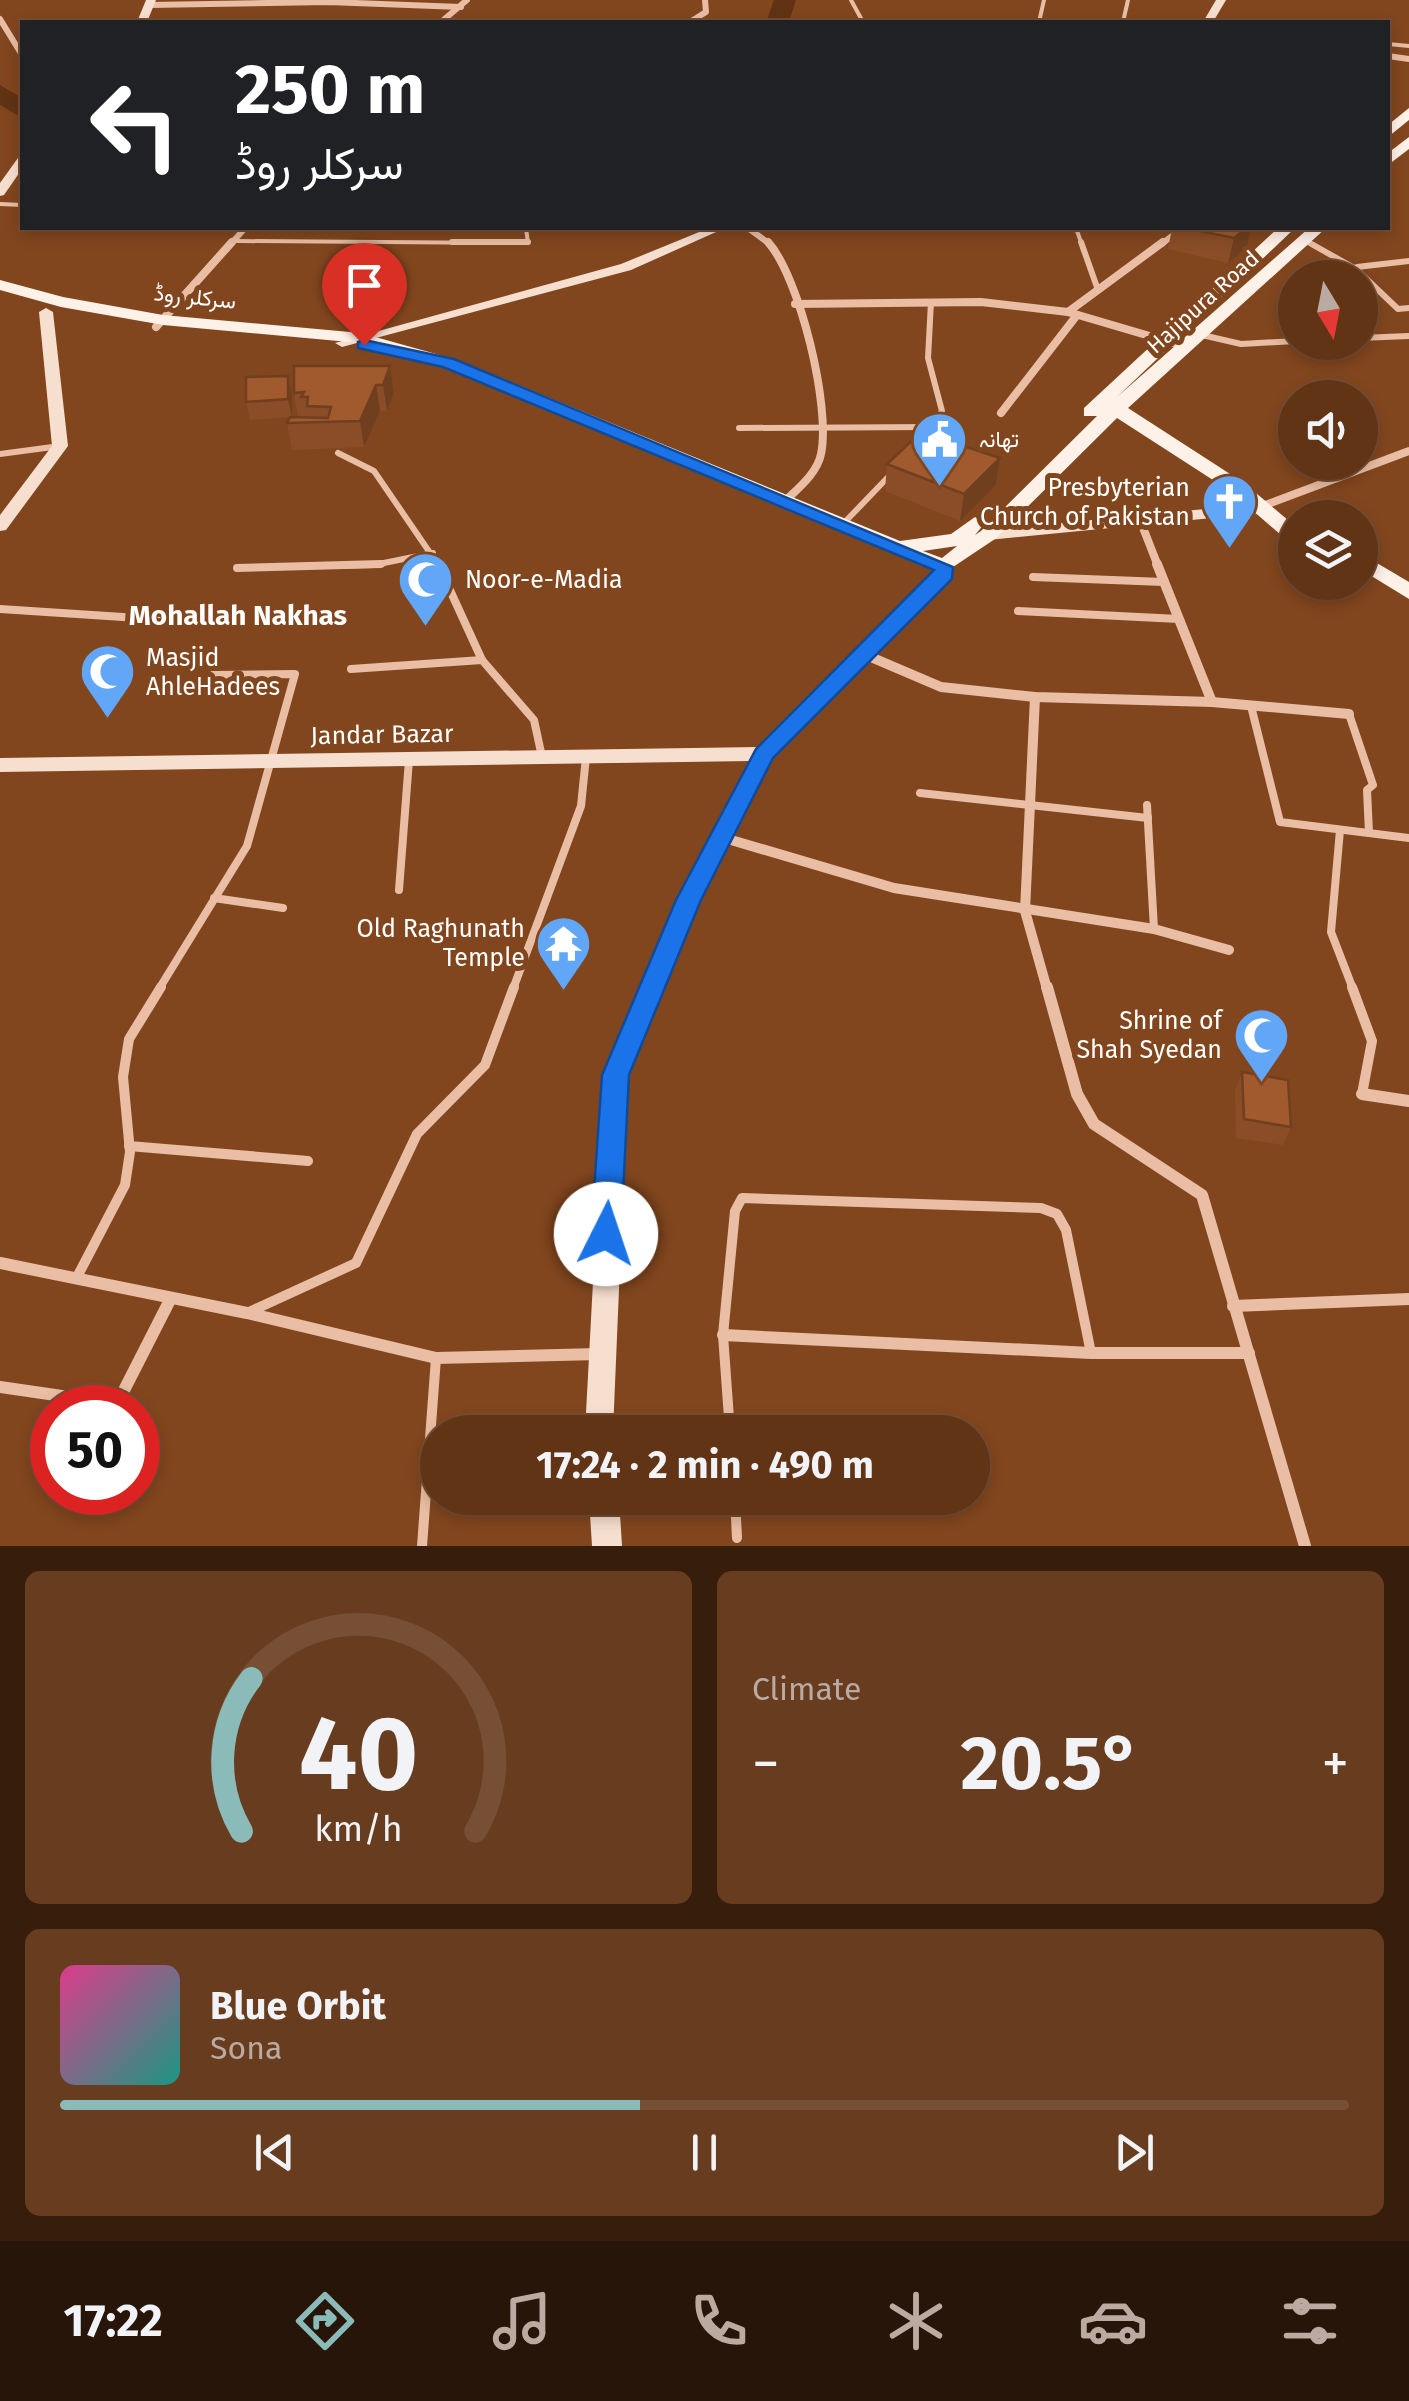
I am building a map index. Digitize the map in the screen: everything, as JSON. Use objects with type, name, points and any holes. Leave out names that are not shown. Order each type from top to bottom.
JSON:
[{"type":"main road","points":[[1390,130],[1409,112]]},
{"type":"main road","points":[[1390,159],[1409,141]]},
{"type":"main road","points":[[944,567],[988,535],[1110,404],[1163,340],[1285,230]]},
{"type":"main road","name":"Hajipura Road","points":[[1110,404],[1188,348],[1311,234]]},
{"type":"main road","name":"سرکلر روڈ","points":[[0,285],[160,323]]},
{"type":"main road","name":"سرکلر روڈ","points":[[0,298],[46,312],[386,346],[448,363],[944,567]]},
{"type":"main road","points":[[1110,404],[1237,486],[1278,524]]},
{"type":"main road","points":[[888,546],[923,548],[957,540],[1110,404]]},
{"type":"main road","points":[[1258,508],[1278,517]]},
{"type":"main road","points":[[1378,570],[1409,592]]},
{"type":"main road","points":[[1378,592],[1409,612]]},
{"type":"street","points":[[444,20],[467,0]]},
{"type":"street","points":[[693,20],[706,12],[705,0]]},
{"type":"street","points":[[150,2],[461,6]]},
{"type":"street","points":[[0,19],[20,53]]},
{"type":"street","points":[[0,192],[19,164]]},
{"type":"street","points":[[160,323],[245,230]]},
{"type":"street","points":[[351,341],[626,267],[714,230]]},
{"type":"street","points":[[751,230],[773,247],[820,389],[821,455],[806,482],[783,502]]},
{"type":"street","points":[[1001,413],[1072,313],[1180,230]]},
{"type":"street","points":[[795,304],[932,302],[1072,313],[1188,348]]},
{"type":"street","points":[[0,526],[60,446],[46,312]]},
{"type":"street","points":[[988,535],[1258,508],[1409,451]]},
{"type":"street","points":[[1140,520],[1212,702]]},
{"type":"street","points":[[599,1415],[599,1354],[616,1075],[688,900],[764,754],[945,575],[944,567]]},
{"type":"street","points":[[866,655],[941,687],[1035,697],[1212,702],[1348,714]]},
{"type":"street","points":[[1035,697],[1025,910],[1077,1094],[1094,1124],[1202,1196],[1305,1546]]},
{"type":"street","name":"Jandar Bazar","points":[[0,766],[764,754]]},
{"type":"street","points":[[721,836],[894,888],[1154,929],[1229,950]]},
{"type":"street","points":[[1362,1094],[1409,1100]]},
{"type":"street","points":[[0,1263],[246,1313],[436,1358],[599,1354]]},
{"type":"street","points":[[0,1387],[117,1404],[171,1298]]},
{"type":"street","points":[[1233,1306],[1409,1299]]},
{"type":"street","points":[[723,1335],[1091,1353],[1248,1353]]},
{"type":"street","points":[[605,1515],[607,1546]]},
{"type":"lane","points":[[237,241],[528,243],[526,230]]},
{"type":"lane","points":[[1077,230],[1098,290]]},
{"type":"lane","points":[[1311,234],[1346,260]]},
{"type":"lane","points":[[1378,265],[1409,261]]},
{"type":"lane","points":[[1378,289],[1398,309],[1409,308]]},
{"type":"lane","points":[[914,450],[942,411],[928,358],[932,302]]},
{"type":"lane","points":[[1202,334],[1240,344],[1278,342]]},
{"type":"lane","points":[[1378,337],[1409,336]]},
{"type":"lane","points":[[739,428],[930,428]]},
{"type":"lane","points":[[0,454],[60,446]]},
{"type":"lane","points":[[338,453],[374,472],[433,553],[482,660],[534,720],[542,758]]},
{"type":"lane","points":[[840,526],[902,463]]},
{"type":"lane","points":[[237,568],[374,565],[433,553]]},
{"type":"lane","points":[[1032,577],[1164,582]]},
{"type":"lane","points":[[0,609],[138,618],[207,608]]},
{"type":"lane","points":[[1018,611],[1179,619]]},
{"type":"lane","points":[[350,669],[482,660]]},
{"type":"lane","points":[[76,1278],[125,1185],[129,1146],[122,1076],[129,1039],[247,846],[274,762],[295,674],[213,675]]},
{"type":"lane","points":[[1250,706],[1280,822],[1409,838]]},
{"type":"lane","points":[[1348,714],[1374,785],[1367,790],[1369,833]]},
{"type":"lane","points":[[246,1313],[356,1263],[417,1134],[485,1065],[581,806],[586,757]]},
{"type":"lane","points":[[399,890],[409,760]]},
{"type":"lane","points":[[920,793],[1148,818]]},
{"type":"lane","points":[[1147,805],[1154,929]]},
{"type":"lane","points":[[1340,830],[1331,932],[1372,1041],[1362,1094]]},
{"type":"lane","points":[[214,898],[283,908]]},
{"type":"lane","points":[[129,1146],[308,1162]]},
{"type":"lane","points":[[729,1415],[723,1335],[735,1211],[742,1198],[758,1195],[1040,1208],[1057,1214],[1066,1230],[1091,1353]]},
{"type":"lane","points":[[422,1546],[436,1358]]},
{"type":"lane","points":[[736,1515],[738,1538]]},
{"type":"building","points":[[1195,230],[1244,230],[1234,238]]},
{"type":"building","points":[[294,366],[390,366],[383,385],[376,385],[360,421],[287,423],[290,417],[328,418],[331,407],[307,406],[308,397],[301,397],[304,392],[294,393]]},
{"type":"building","points":[[288,376],[288,399],[246,402],[246,377]]},
{"type":"building","points":[[921,432],[1000,458],[964,494],[887,464]]},
{"type":"building","points":[[1242,1072],[1288,1080],[1291,1127],[1244,1119]]},
{"type":"waterway","points":[[779,20],[785,0]]},
{"type":"waterway","points":[[0,93],[20,108]]},
{"type":"place","name":"تھانہ","points":[[940,488]]},
{"type":"place","name":"Presbyterian Church of Pakistan","points":[[1229,551]]},
{"type":"place","name":"Noor-e-Madia","points":[[426,629]]},
{"type":"place","name":"Masjid AhleHadees","points":[[107,721]]},
{"type":"place","name":"Old Raghunath Temple","points":[[564,992]]},
{"type":"place","name":"Shrine of Shah Syedan","points":[[1261,1084]]},
{"type":"district","name":"Mohallah Nakhas","points":[[238,615]]},
{"type":"route","points":[[364,345],[386,346],[448,363],[649,442],[944,567],[945,575],[764,754],[688,900],[616,1075],[606,1234]]}]
